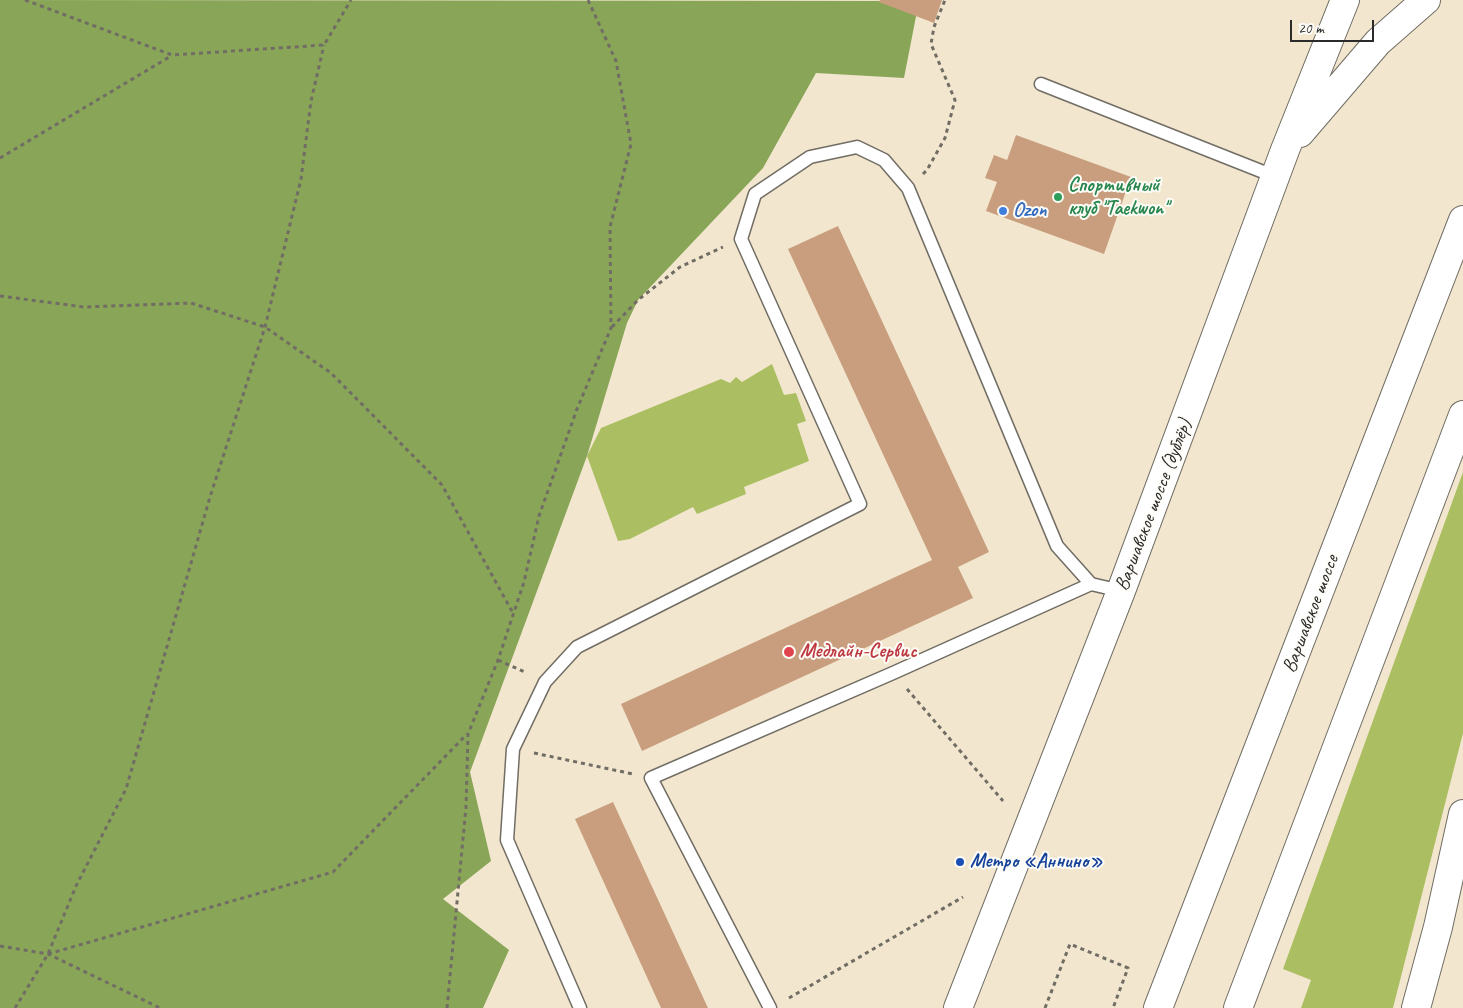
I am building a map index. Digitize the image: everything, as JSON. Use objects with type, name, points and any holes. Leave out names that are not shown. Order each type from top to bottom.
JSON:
[{"type":"main road","name":"Варшавское шоссе (дублёр)","points":[[958,1008],[1121,591],[1285,150],[1345,0]]},
{"type":"main road","points":[[1285,150],[1378,42],[1426,0]]},
{"type":"main road","name":"Варшавское шоссе","points":[[1158,1008],[1463,220]]},
{"type":"main road","points":[[1238,1008],[1463,415]]},
{"type":"main road","points":[[1416,1008],[1438,927],[1463,814]]},
{"type":"lane","points":[[1041,84],[1276,177]]},
{"type":"lane","points":[[580,1008],[507,840],[514,749],[545,682],[577,647],[860,504],[741,239],[755,194],[810,156],[857,147],[884,160],[908,188],[1057,546],[1091,584],[1121,591]]},
{"type":"lane","points":[[770,1008],[651,778],[893,673],[1091,584]]},
{"type":"path","points":[[25,0],[172,55],[324,45]]},
{"type":"path","points":[[15,1008],[48,954],[76,886],[126,789],[210,497],[265,327],[301,179],[311,101],[324,45],[351,0]]},
{"type":"path","points":[[588,0],[616,61],[630,144],[610,227],[611,328]]},
{"type":"path","points":[[908,188],[927,170],[945,138],[954,100],[931,44],[934,27],[944,0]]},
{"type":"path","points":[[0,158],[172,55]]},
{"type":"path","points":[[447,1008],[466,807],[468,734],[498,660],[524,582],[539,516],[577,409],[611,328],[638,300],[680,268],[741,239]]},
{"type":"path","points":[[0,296],[84,307],[191,302],[265,327],[332,373],[442,485],[513,614]]},
{"type":"path","points":[[498,660],[545,682]]},
{"type":"path","points":[[893,673],[1002,801]]},
{"type":"path","points":[[48,954],[333,872],[468,734]]},
{"type":"path","points":[[514,749],[651,778]]},
{"type":"path","points":[[788,998],[963,897]]},
{"type":"path","points":[[1045,1008],[1070,944],[1128,968],[1113,1008]]},
{"type":"path","points":[[0,946],[48,954],[160,1008]]},
{"type":"green space","points":[[0,0],[919,1],[904,78],[816,73],[763,168],[638,300],[627,323],[587,456],[470,772],[491,861],[443,899],[509,950],[483,1008],[0,1008]]},
{"type":"green space","points":[[772,364],[784,395],[796,393],[806,421],[797,424],[809,461],[744,487],[746,494],[697,514],[693,507],[630,539],[618,541],[587,456],[601,428],[721,379],[730,383],[736,377],[742,382]]},
{"type":"green space","points":[[1463,472],[1463,733],[1393,1008],[1301,1008],[1311,980],[1283,969]]},
{"type":"building","points":[[880,0],[942,0],[934,23],[879,2]]},
{"type":"building","name":"Спортивный клуб \"Taekwon\"","points":[[1016,135],[1131,177],[1104,254],[986,211],[997,182],[985,178],[994,155],[1007,160]]},
{"type":"building","points":[[838,226],[989,552],[958,567],[973,598],[642,751],[621,704],[932,560],[788,249]]},
{"type":"building","points":[[613,802],[708,1008],[661,1008],[575,819]]},
{"type":"place","name":"Спортивный клуб \"Taekwon\"","points":[[1058,197]]},
{"type":"place","name":"Ozon","points":[[1003,211]]},
{"type":"place","name":"Медлайн-Сервис","points":[[789,652]]},
{"type":"place","name":"Метро «Аннино»","points":[[960,862]]}]
